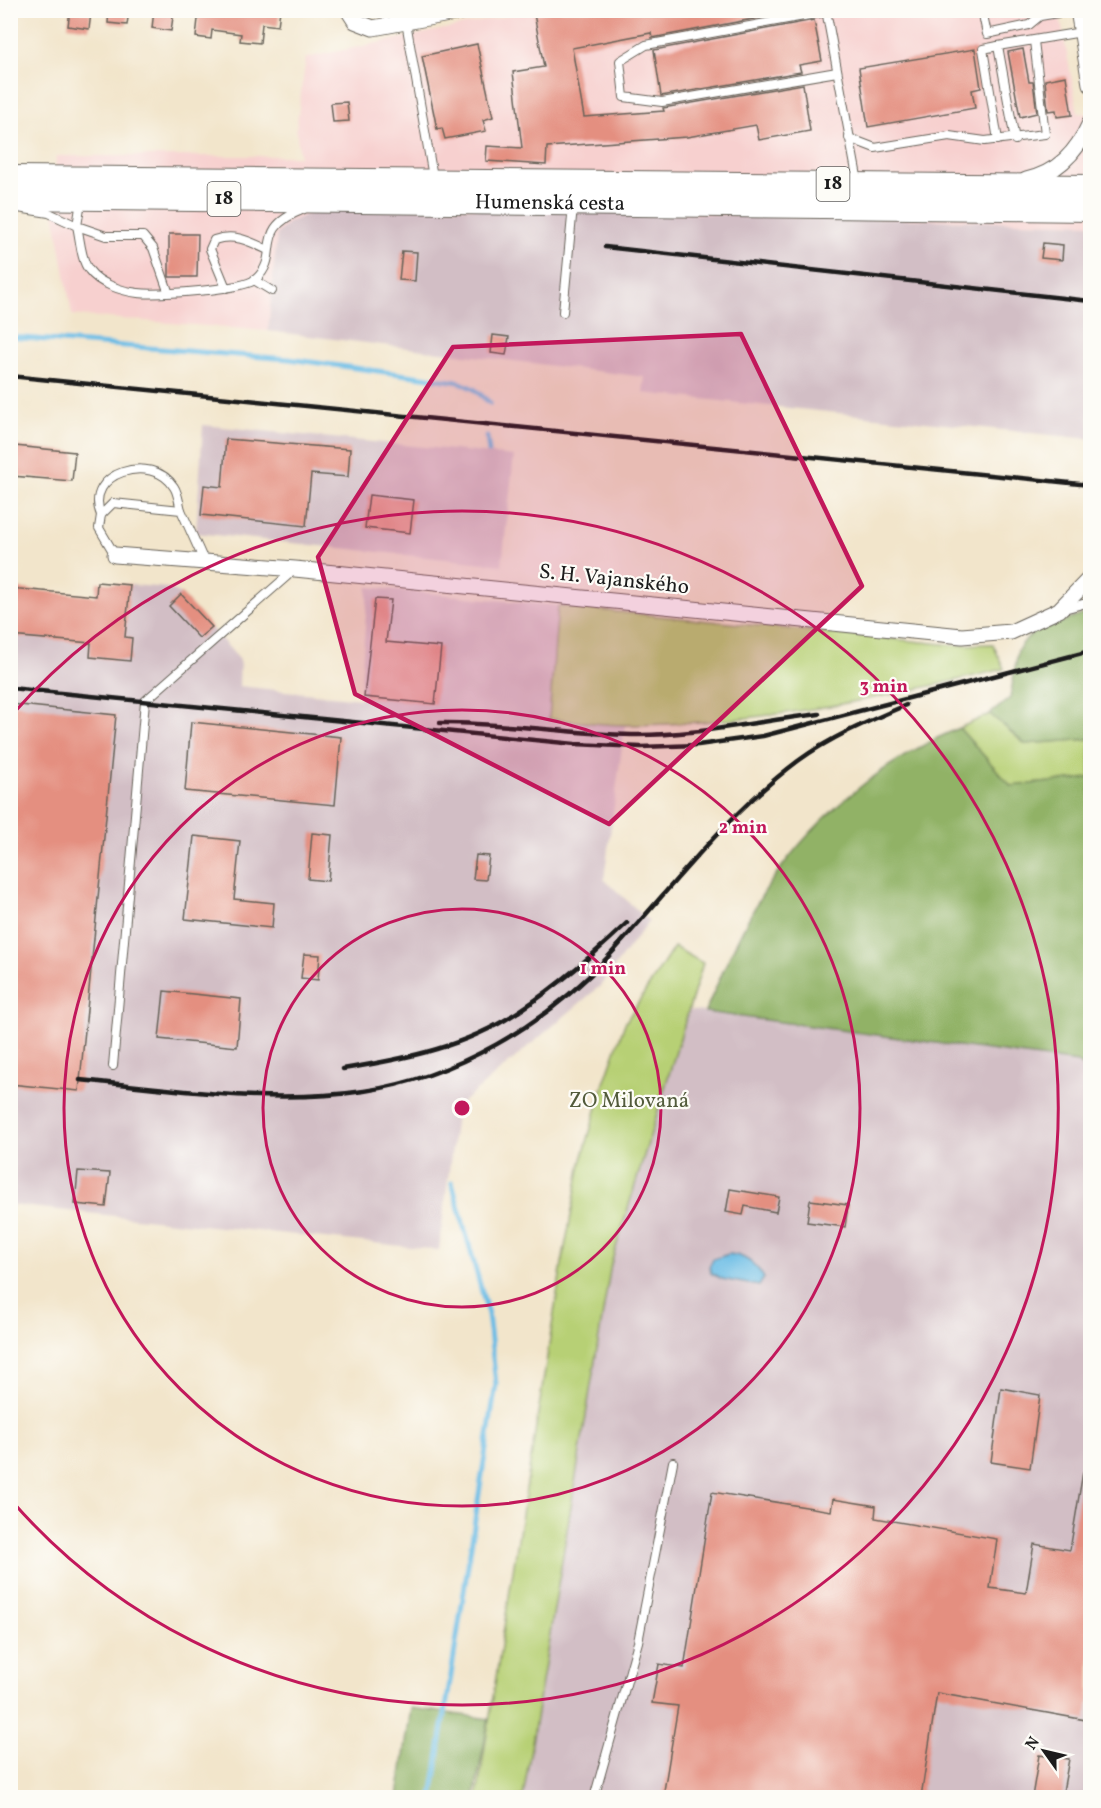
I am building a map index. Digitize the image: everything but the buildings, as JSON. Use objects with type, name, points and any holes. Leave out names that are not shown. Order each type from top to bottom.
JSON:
[{"type":"main road","name":"Humenská cesta","points":[[10,178],[435,192],[574,193],[1090,209]]},
{"type":"main road","name":"Humenská cesta","points":[[574,193],[858,184],[1090,187]]},
{"type":"main road","name":"Humenská cesta","points":[[10,197],[325,200],[435,192]]},
{"type":"street","points":[[348,10],[355,21],[373,28],[471,10]]},
{"type":"street","points":[[1082,19],[1090,84]]},
{"type":"street","points":[[988,186],[1046,174],[1068,159],[1090,123]]},
{"type":"street","name":"S. H. Vajanského","points":[[115,555],[295,569],[962,636],[1011,632],[1059,610],[1090,578]]},
{"type":"lane","points":[[982,10],[987,34],[1029,25],[1040,16],[1082,19]]},
{"type":"lane","points":[[837,72],[662,102],[624,97],[620,61],[646,45],[826,11],[858,184]]},
{"type":"lane","points":[[998,140],[983,49],[1034,41],[1082,19]]},
{"type":"lane","points":[[406,22],[435,192]]},
{"type":"lane","points":[[849,138],[875,148],[949,136],[1014,140],[1045,134],[1034,41]]},
{"type":"lane","points":[[998,46],[1014,140]]},
{"type":"lane","points":[[107,180],[81,198],[77,226],[88,270],[109,286],[139,293],[226,288],[254,280],[264,267],[273,228],[285,216],[325,200]]},
{"type":"lane","points":[[563,312],[574,193]]},
{"type":"lane","points":[[10,207],[49,213],[106,236],[143,236],[153,248],[168,291]]},
{"type":"lane","points":[[226,288],[210,249],[214,240],[226,236],[241,238],[268,250]]},
{"type":"lane","points":[[254,280],[272,291]]},
{"type":"lane","points":[[115,555],[99,528],[101,514],[96,503],[100,490],[111,477],[126,469],[146,468],[159,472],[174,487],[181,510],[204,561]]},
{"type":"lane","points":[[101,514],[113,503],[181,510]]},
{"type":"lane","points":[[113,1066],[145,701],[295,569]]},
{"type":"lane","points":[[1059,610],[1090,602]]},
{"type":"lane","points":[[594,1797],[638,1642],[673,1462]]},
{"type":"highlighted area","points":[[741,334],[862,586],[609,824],[355,694],[318,557],[453,347]]},
{"type":"shaded area","points":[[530,11],[1059,11],[1078,113],[1090,114],[1090,224],[439,207],[277,234],[268,331],[72,315],[53,206],[56,156],[300,156],[296,129],[306,58]]},
{"type":"shaded area","points":[[439,207],[1090,224],[1090,439],[643,393],[645,377],[268,331],[277,234],[288,223],[318,209]]},
{"type":"shaded area","points":[[203,425],[514,456],[502,565],[196,533]]},
{"type":"shaded area","points":[[97,582],[168,588],[181,594],[240,660],[239,686],[360,699],[368,587],[558,606],[549,718],[625,725],[604,879],[649,921],[600,986],[457,1107],[439,1250],[11,1205],[10,588],[74,594],[73,610],[94,612]]},
{"type":"shaded area","points":[[688,1010],[1079,1062],[1090,1073],[1090,1797],[523,1798],[611,1264]]},
{"type":"green space","points":[[558,606],[953,645],[993,644],[1004,669],[863,700],[769,715],[674,724],[626,725],[549,719]]},
{"type":"green space","points":[[1090,612],[1090,739],[1025,744],[990,714],[1010,698],[1018,650],[1036,631]]},
{"type":"green space","points":[[990,714],[1026,744],[1090,739],[1090,778],[1011,786],[959,728]]},
{"type":"green space","points":[[959,728],[1011,786],[1090,778],[1090,1073],[1078,1062],[705,1012],[731,953],[753,911],[779,870],[800,844],[823,820],[873,777],[929,742]]},
{"type":"green space","name":"ZO Milovaná","points":[[674,947],[703,963],[611,1264],[523,1797],[477,1797],[562,1263],[581,1163],[603,1086],[625,1023]]},
{"type":"green space","points":[[411,1708],[489,1719],[474,1797],[398,1797]]},
{"type":"water","points":[[729,1254],[745,1258],[757,1268],[764,1278],[759,1286],[722,1279],[711,1273],[709,1267],[713,1259]]},
{"type":"waterway","points":[[10,337],[289,359],[459,382],[474,389],[490,403]]},
{"type":"waterway","points":[[487,437],[489,452]]},
{"type":"waterway","points":[[432,1798],[496,1384],[488,1314],[452,1183]]},
{"type":"railway","points":[[605,247],[1090,301]]},
{"type":"railway","points":[[10,376],[1090,485]]},
{"type":"railway","points":[[10,688],[575,744],[641,747],[698,745],[763,736],[1090,651]]},
{"type":"railway","points":[[80,1080],[222,1094],[329,1095],[398,1084],[464,1061],[527,1026],[583,982],[721,830],[745,806],[798,761],[850,730],[906,705]]},
{"type":"railway","points":[[440,723],[656,735],[703,731],[819,714]]},
{"type":"railway","points":[[343,1069],[426,1052],[467,1039],[486,1030],[521,1010],[553,987],[627,923]]}]
